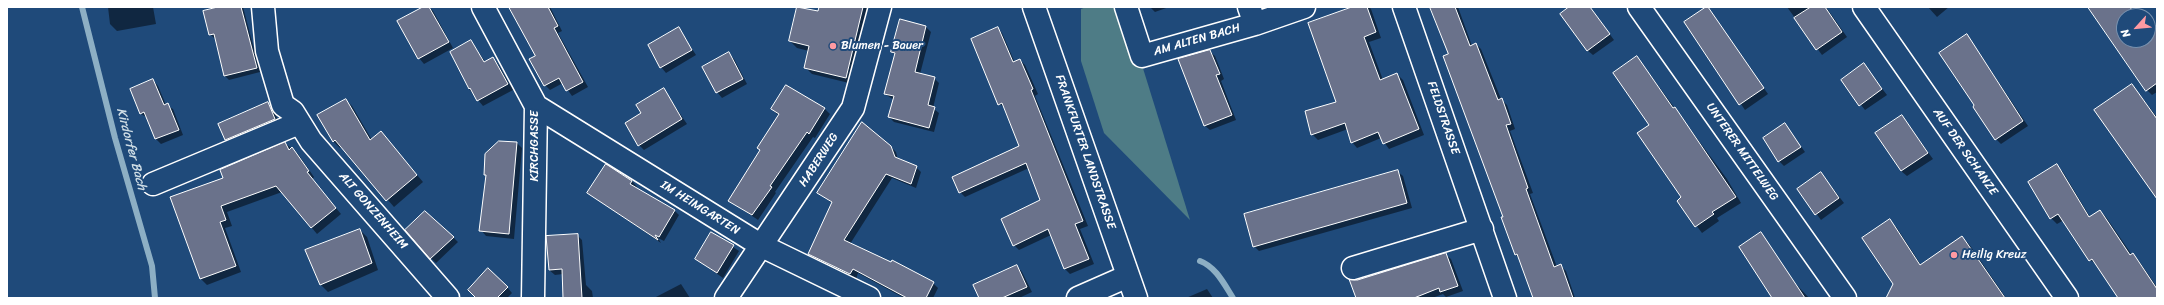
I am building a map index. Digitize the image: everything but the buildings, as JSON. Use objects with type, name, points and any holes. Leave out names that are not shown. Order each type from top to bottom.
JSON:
[{"type":"street","name":"ALT GONZENHEIM","points":[[263,7],[267,51],[283,105],[294,112],[299,123],[311,141],[448,298]]},
{"type":"street","name":"KIRCHGASSE","points":[[483,7],[536,106],[534,288]]},
{"type":"street","name":"HABERWEG","points":[[726,298],[853,108],[880,7]]},
{"type":"street","name":"FRANKFURTER LANDSTRASSE","points":[[1034,7],[1136,298]]},
{"type":"street","name":"AM ALTEN BACH","points":[[1126,7],[1142,56],[1252,16],[1304,7]]},
{"type":"street","name":"FELDSTRASSE","points":[[1404,7],[1505,298]]},
{"type":"street","name":"UNTERER MITTELWEG","points":[[1639,7],[1845,298]]},
{"type":"street","name":"AUF DER SCHANZE","points":[[1864,7],[2063,297]]},
{"type":"street","name":"IM HEIMGARTEN","points":[[536,106],[762,246],[869,298]]},
{"type":"street","points":[[152,184],[299,123]]},
{"type":"street","points":[[1353,268],[1482,229]]},
{"type":"street","points":[[1078,298],[1128,276]]},
{"type":"green space","points":[[1086,7],[1124,7],[1190,220],[1104,133],[1081,61],[1081,9]]},
{"type":"waterway","name":"Kirdorfer Bach","points":[[82,7],[115,138],[152,266],[155,298]]},
{"type":"waterway","points":[[1200,261],[1211,267],[1233,298]]},
{"type":"place","name":"Blumen - Bauer","points":[[833,46]]},
{"type":"place","name":"Heilig Kreuz","points":[[1954,255]]}]
